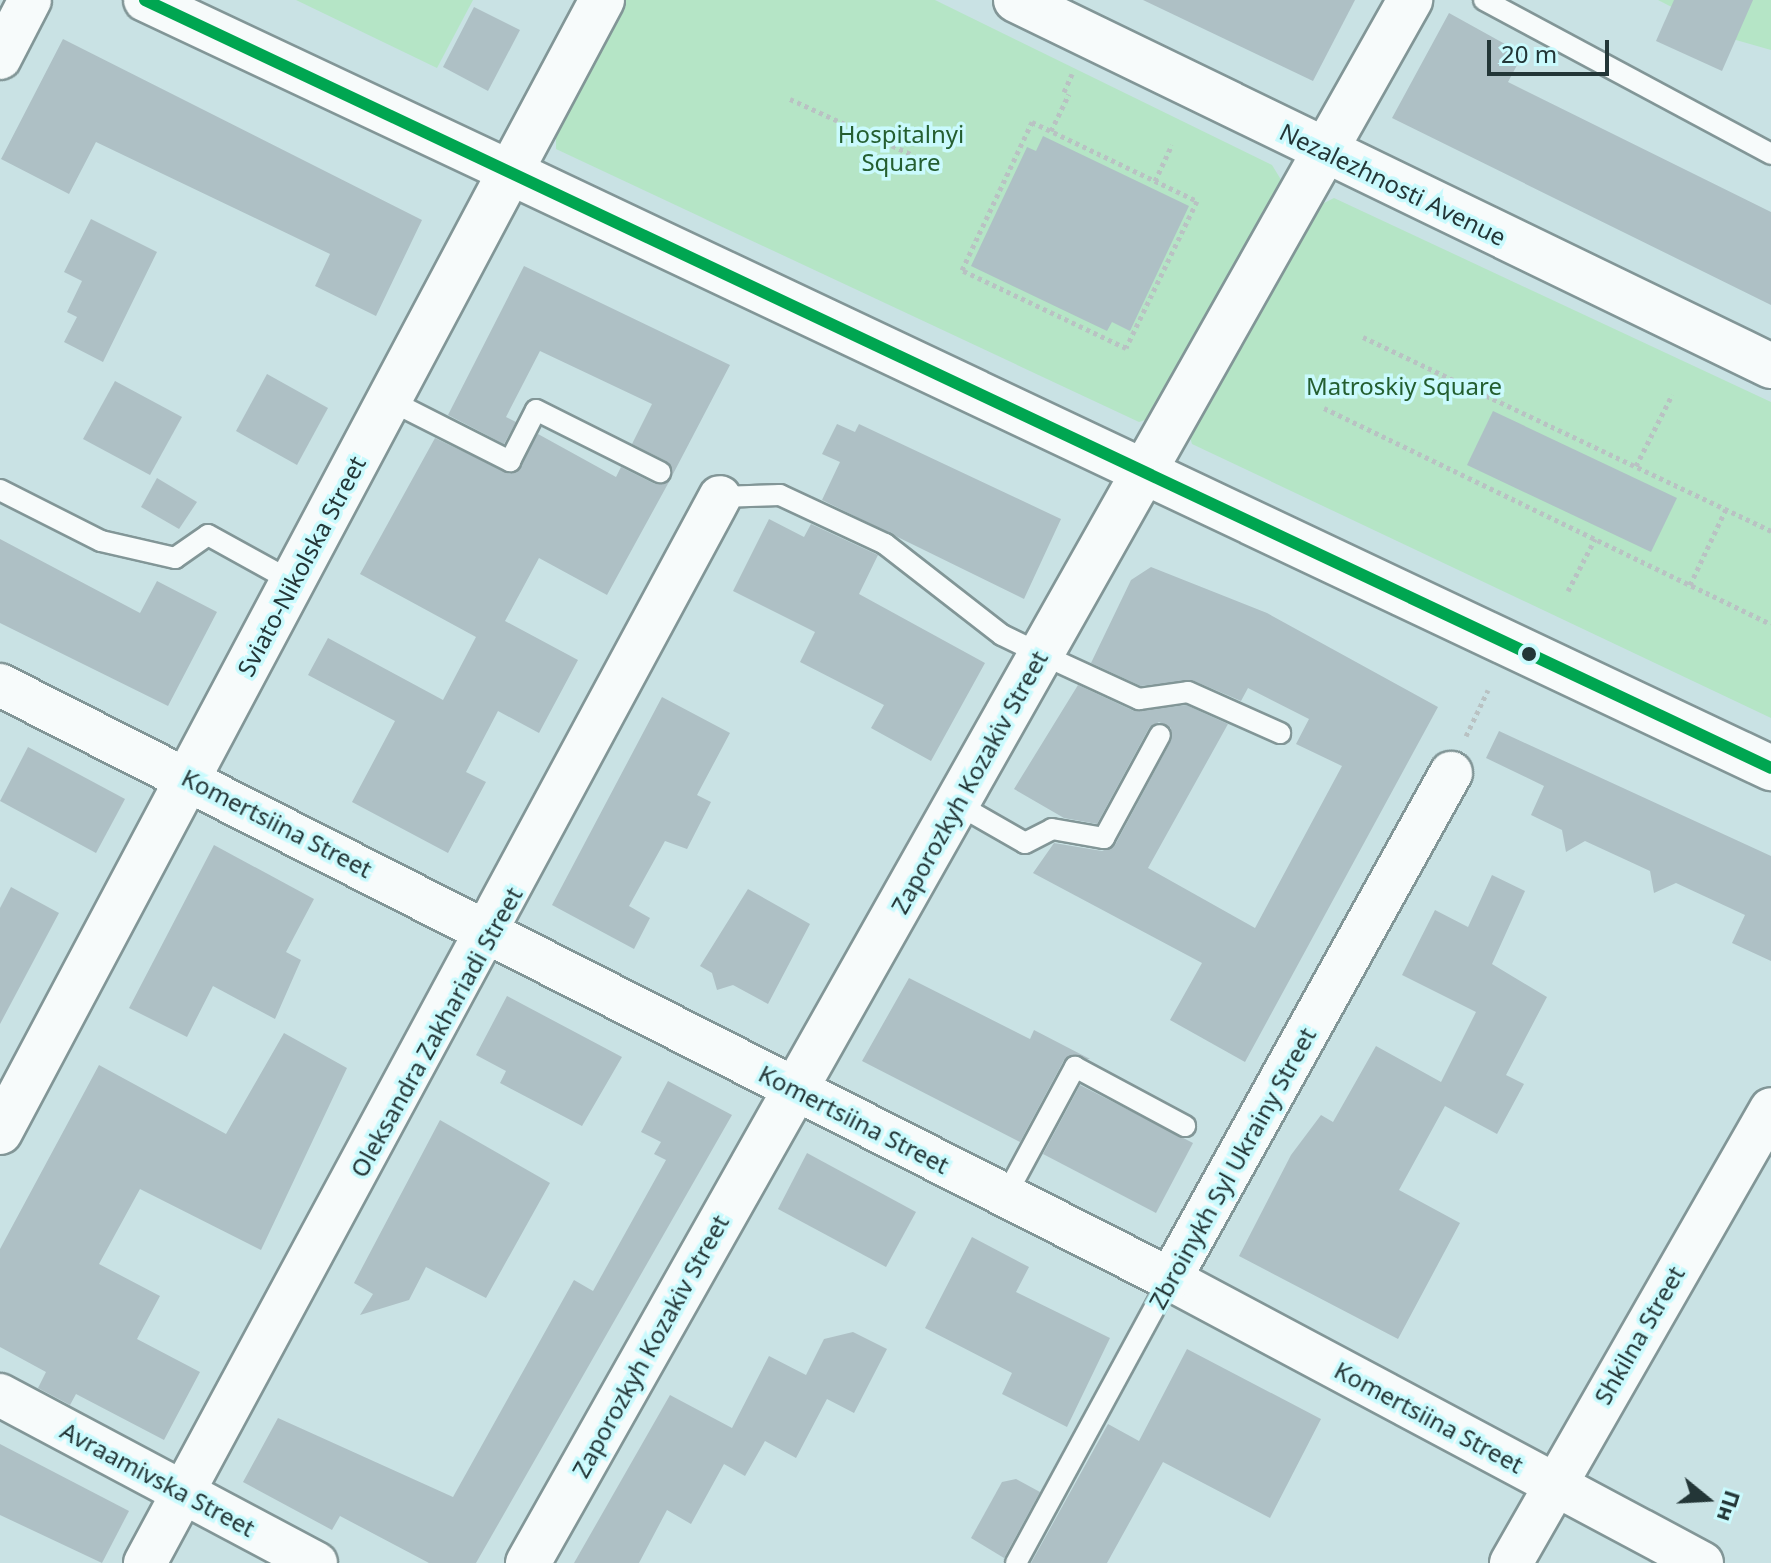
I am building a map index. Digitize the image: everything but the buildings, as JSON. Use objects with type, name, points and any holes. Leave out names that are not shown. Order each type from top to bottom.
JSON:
[{"type":"main road","name":"Sviato-Nikolska Street","points":[[0,1132],[602,0]]},
{"type":"main road","name":"Nezalezhnosti Avenue","points":[[1016,0],[1771,366]]},
{"type":"main road","name":"Zaporozkyh Kozakiv Street","points":[[528,1563],[1410,0]]},
{"type":"main road","points":[[510,172],[1771,768]]},
{"type":"street","points":[[0,58],[30,0]]},
{"type":"street","points":[[145,0],[510,172]]},
{"type":"street","name":"Oleksandra Zakhariadi Street","points":[[145,1563],[491,932],[720,497]]},
{"type":"street","name":"Komertsiina Street","points":[[0,685],[190,778],[1170,1279],[1702,1563]]},
{"type":"street","name":"Zbroinykh Syl Ukrainy Street","points":[[1170,1279],[1451,773]]},
{"type":"street","name":"Shkilna Street","points":[[1511,1563],[1553,1483],[1771,1109]]},
{"type":"street","name":"Avraamivska Street","points":[[0,1395],[316,1563]]},
{"type":"lane","points":[[1484,0],[1771,154]]},
{"type":"lane","points":[[389,400],[510,461],[536,410],[660,472]]},
{"type":"lane","points":[[0,490],[101,541],[175,558],[208,535],[293,582]]},
{"type":"lane","points":[[720,497],[780,495],[885,544],[1002,635],[1041,654],[1139,699],[1188,692],[1280,733]]},
{"type":"lane","points":[[957,804],[1025,843],[1052,829],[1104,838],[1160,735]]},
{"type":"lane","points":[[1005,1197],[1075,1067],[1185,1126]]},
{"type":"lane","name":"Zbroinykh Syl Ukrainy Street","points":[[1016,1563],[1170,1279]]},
{"type":"path","points":[[1051,131],[1074,70]]},
{"type":"path","points":[[790,99],[913,155]]},
{"type":"path","points":[[1032,122],[1155,181],[1197,201],[1126,348],[962,270],[1032,122]]},
{"type":"path","points":[[1155,181],[1172,145]]},
{"type":"path","points":[[1363,337],[1771,531]]},
{"type":"path","points":[[1636,466],[1672,395]]},
{"type":"path","points":[[1324,408],[1771,624]]},
{"type":"path","points":[[1690,585],[1726,509]]},
{"type":"path","points":[[1568,591],[1595,539]]},
{"type":"path","points":[[1451,773],[1488,690]]},
{"type":"green space","points":[[296,0],[473,0],[437,68]]},
{"type":"green space","name":"Hospitalnyi Square","points":[[626,0],[935,0],[1272,165],[1283,183],[1154,417],[1139,422],[556,149],[556,130]]},
{"type":"green space","points":[[1658,0],[1771,0],[1771,50],[1736,40]]},
{"type":"green space","name":"Matroskiy Square","points":[[1334,198],[1771,402],[1771,718],[1192,444],[1189,434],[1318,206]]},
{"type":"transit line","points":[[145,0],[1771,768]]}]
